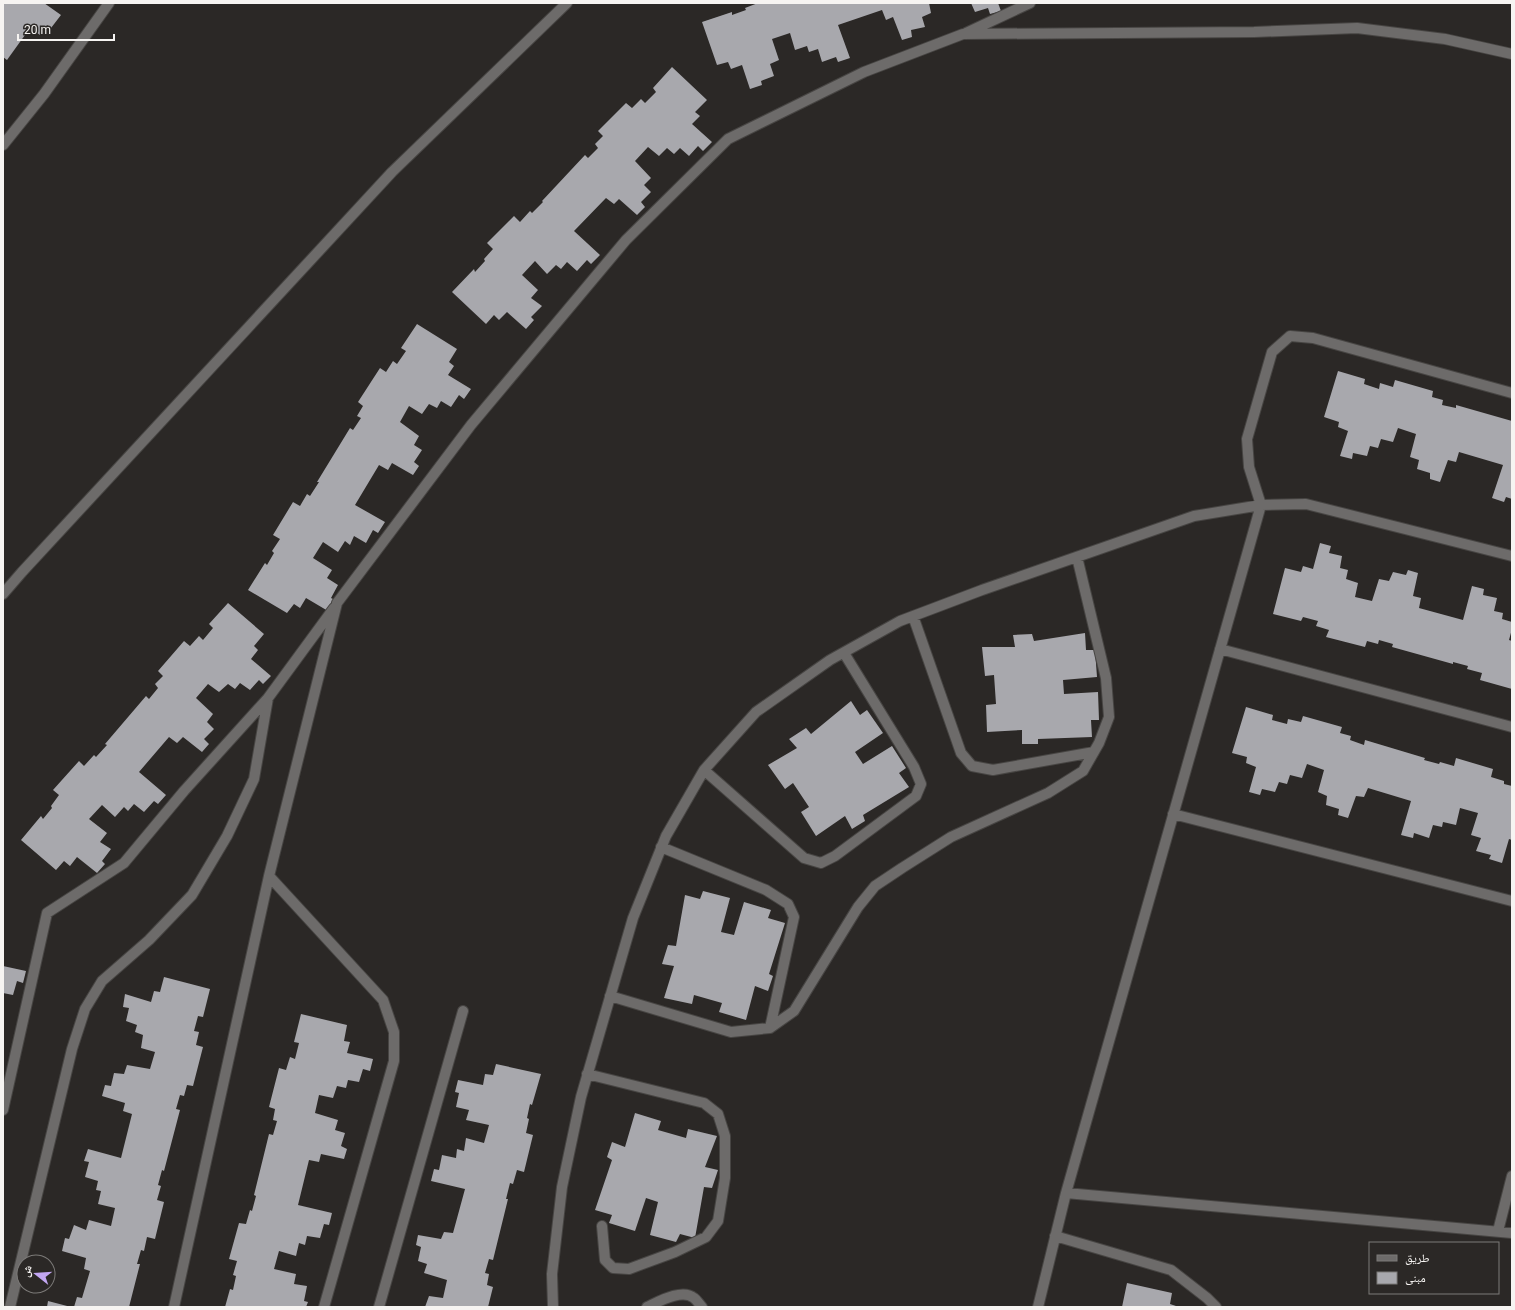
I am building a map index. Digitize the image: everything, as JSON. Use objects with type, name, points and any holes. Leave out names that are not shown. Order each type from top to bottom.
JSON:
[{"type":"street","points":[[3,145],[44,94],[109,3]]},
{"type":"street","points":[[3,594],[392,172],[567,3]]},
{"type":"street","points":[[3,1110],[47,913],[124,864],[184,791],[268,698],[337,603],[471,425],[626,240],[728,139],[864,72],[963,34],[1030,3]]},
{"type":"street","points":[[963,34],[1254,32],[1357,28],[1445,39],[1512,54]]},
{"type":"street","points":[[1038,1307],[1066,1193],[1261,505],[1249,467],[1247,439],[1272,352],[1290,336],[1313,338],[1512,394]]},
{"type":"street","points":[[553,1307],[552,1274],[562,1187],[587,1074],[633,918],[666,836],[704,770],[756,712],[830,660],[900,621],[982,590],[1194,516],[1261,505],[1306,504],[1512,556]]},
{"type":"street","points":[[610,996],[731,1032],[770,1028],[794,1011],[858,907],[875,886],[951,837],[1048,793],[1083,770],[1099,743],[1109,717],[1106,678],[1077,557]]},
{"type":"street","points":[[174,1307],[269,876],[337,603]]},
{"type":"street","points":[[913,616],[961,752],[972,766],[993,770],[1094,752]]},
{"type":"street","points":[[1220,649],[1512,727]]},
{"type":"street","points":[[704,770],[804,858],[821,863],[835,856],[916,796],[921,784],[914,766],[844,653]]},
{"type":"street","points":[[10,1307],[72,1049],[85,1009],[102,981],[149,940],[192,895],[226,836],[254,779],[268,698]]},
{"type":"street","points":[[1174,814],[1512,901]]},
{"type":"street","points":[[661,847],[766,890],[788,904],[794,918],[770,1028]]},
{"type":"street","points":[[269,876],[383,1000],[394,1032],[394,1061],[324,1307]]},
{"type":"street","points":[[379,1307],[463,1011]]},
{"type":"street","points":[[587,1074],[704,1103],[718,1114],[725,1136],[725,1178],[718,1221],[706,1237],[675,1252],[629,1269],[613,1268],[605,1260],[602,1226]]},
{"type":"street","points":[[1498,1231],[1512,1176]]},
{"type":"street","points":[[1066,1193],[1512,1232]]},
{"type":"street","points":[[1055,1236],[1171,1270],[1207,1298],[1216,1307]]},
{"type":"street","points":[[646,1307],[680,1294],[693,1296],[702,1307]]},
{"type":"building","points":[[3,3],[44,3],[61,15],[51,28],[47,25],[40,35],[30,28],[7,60],[3,57]]},
{"type":"building","points":[[758,3],[929,3],[931,13],[922,17],[925,27],[911,30],[912,37],[902,40],[893,17],[886,20],[882,10],[838,25],[850,58],[838,62],[836,57],[822,62],[818,49],[809,52],[807,46],[795,50],[790,33],[772,39],[779,60],[770,64],[774,76],[761,81],[762,85],[750,89],[742,65],[731,69],[728,62],[717,65],[702,22],[732,12],[732,15],[746,10],[745,8]]},
{"type":"building","points":[[971,3],[998,3],[1001,11],[990,14],[988,8],[975,12]]},
{"type":"building","points":[[672,67],[707,100],[695,112],[700,116],[692,124],[712,142],[703,151],[698,146],[689,156],[680,148],[674,154],[667,148],[659,156],[648,147],[635,161],[651,178],[644,185],[651,192],[641,202],[645,207],[637,215],[619,199],[614,204],[606,198],[574,231],[600,255],[591,264],[587,260],[577,271],[567,262],[561,269],[556,265],[547,274],[535,261],[522,275],[538,290],[531,298],[542,306],[531,317],[534,320],[526,329],[507,312],[499,320],[494,315],[486,324],[452,292],[474,269],[475,272],[485,261],[484,259],[493,249],[487,243],[514,216],[520,222],[530,211],[532,213],[585,155],[588,158],[598,148],[595,144],[603,136],[598,131],[626,103],[632,108],[641,99],[645,103],[656,92],[653,88]]},
{"type":"building","points":[[417,324],[457,349],[449,362],[454,366],[448,375],[471,389],[464,399],[459,395],[451,407],[441,401],[437,408],[429,404],[422,414],[409,406],[400,422],[419,436],[414,445],[422,450],[414,462],[419,466],[413,475],[392,463],[388,470],[379,465],[355,505],[385,522],[378,533],[373,530],[366,543],[354,536],[350,545],[345,541],[338,552],[323,542],[313,558],[332,570],[327,578],[338,585],[331,598],[335,600],[328,611],[306,598],[300,608],[294,604],[287,613],[248,590],[265,563],[267,565],[274,553],[272,551],[280,539],[273,535],[293,502],[300,506],[307,494],[310,496],[350,428],[353,430],[361,418],[357,416],[363,406],[358,402],[380,368],[386,372],[393,361],[397,364],[406,351],[401,348]]},
{"type":"building","points":[[1338,371],[1365,379],[1364,384],[1379,389],[1380,383],[1393,387],[1395,380],[1433,391],[1432,397],[1443,400],[1442,405],[1456,408],[1456,405],[1512,421],[1512,499],[1506,497],[1504,502],[1492,498],[1503,465],[1459,452],[1456,462],[1448,460],[1440,482],[1430,479],[1430,473],[1417,469],[1419,460],[1410,457],[1416,434],[1398,428],[1393,442],[1381,439],[1378,448],[1370,446],[1367,456],[1353,453],[1352,459],[1340,456],[1348,431],[1338,427],[1339,422],[1324,417]]},
{"type":"building","points":[[1320,543],[1331,546],[1329,553],[1342,556],[1340,568],[1348,570],[1346,579],[1358,583],[1355,597],[1372,601],[1379,579],[1389,581],[1393,572],[1406,575],[1408,570],[1418,573],[1413,596],[1421,598],[1419,608],[1463,620],[1472,586],[1484,589],[1483,595],[1497,598],[1494,611],[1503,613],[1502,619],[1512,622],[1509,640],[1512,641],[1512,689],[1480,680],[1482,673],[1467,669],[1468,666],[1453,662],[1453,664],[1392,647],[1393,644],[1379,640],[1378,644],[1367,641],[1365,647],[1326,637],[1329,630],[1316,626],[1318,621],[1303,617],[1301,621],[1273,614],[1285,568],[1301,572],[1303,566],[1313,569]]},
{"type":"building","points":[[228,603],[264,634],[254,646],[258,650],[251,659],[271,676],[263,684],[259,680],[250,690],[240,683],[235,689],[228,684],[219,692],[208,684],[196,698],[213,714],[207,722],[214,729],[204,739],[209,744],[202,752],[183,737],[177,743],[169,737],[139,772],[166,795],[158,804],[154,801],[144,812],[134,804],[128,811],[124,807],[115,817],[102,805],[89,819],[107,833],[100,842],[111,849],[102,861],[105,864],[97,873],[77,857],[70,866],[64,861],[56,870],[21,840],[41,816],[43,819],[52,808],[51,806],[59,795],[53,790],[79,761],[84,766],[94,755],[96,757],[107,745],[105,744],[146,696],[149,699],[158,688],[155,684],[163,676],[158,671],[184,641],[190,646],[199,636],[203,640],[213,628],[209,624]]},
{"type":"building","points":[[1085,633],[1086,650],[1095,650],[1097,677],[1063,680],[1064,694],[1098,692],[1099,720],[1091,720],[1092,737],[1038,739],[1038,744],[1022,744],[1022,730],[987,732],[986,705],[996,704],[994,675],[985,676],[982,647],[1015,647],[1013,635],[1032,634],[1034,641]]},
{"type":"building","points":[[851,701],[860,715],[867,710],[883,733],[855,752],[863,764],[892,746],[906,768],[899,773],[909,787],[863,815],[865,821],[852,829],[845,816],[816,836],[801,812],[809,807],[793,783],[785,789],[768,765],[797,748],[789,739],[806,728],[811,734]]},
{"type":"building","points":[[1246,707],[1273,715],[1272,720],[1287,724],[1288,719],[1301,722],[1303,716],[1342,727],[1340,733],[1351,736],[1350,740],[1364,745],[1365,740],[1425,758],[1424,760],[1439,764],[1440,762],[1454,766],[1456,758],[1493,769],[1491,777],[1504,781],[1504,784],[1512,786],[1512,840],[1509,839],[1502,863],[1489,859],[1491,855],[1476,851],[1481,838],[1471,835],[1478,813],[1460,808],[1456,825],[1443,822],[1442,827],[1433,825],[1429,838],[1414,833],[1413,838],[1401,835],[1411,801],[1368,788],[1364,797],[1356,796],[1348,818],[1338,815],[1339,809],[1326,805],[1327,796],[1318,792],[1324,770],[1307,764],[1302,778],[1290,775],[1287,784],[1279,782],[1275,792],[1262,789],[1260,795],[1249,792],[1256,767],[1246,763],[1247,757],[1232,753]]},
{"type":"building","points":[[703,891],[730,898],[721,932],[734,935],[744,902],[771,910],[768,918],[785,923],[769,974],[773,976],[768,991],[755,986],[746,1020],[719,1012],[722,1003],[694,995],[692,1004],[664,998],[674,966],[662,964],[668,945],[676,946],[685,895],[700,899]]},
{"type":"building","points":[[3,966],[26,971],[23,983],[17,981],[13,995],[3,993]]},
{"type":"building","points":[[164,977],[210,989],[203,1017],[198,1016],[194,1031],[199,1032],[196,1045],[203,1047],[193,1086],[187,1085],[184,1096],[180,1095],[176,1109],[180,1110],[164,1171],[162,1170],[158,1185],[161,1186],[157,1200],[164,1202],[155,1239],[147,1237],[144,1251],[141,1250],[137,1264],[140,1264],[129,1307],[74,1307],[77,1297],[82,1298],[90,1271],[84,1269],[86,1258],[62,1251],[65,1238],[69,1239],[74,1225],[86,1230],[89,1220],[111,1226],[115,1208],[98,1204],[101,1191],[96,1190],[98,1181],[85,1177],[89,1162],[84,1161],[88,1149],[121,1158],[132,1114],[123,1111],[125,1103],[102,1096],[105,1085],[111,1086],[114,1073],[124,1074],[127,1065],[150,1069],[155,1052],[141,1048],[143,1035],[135,1032],[137,1025],[126,1021],[129,1008],[123,1007],[125,994],[151,1002],[154,991],[160,992]]},
{"type":"building","points":[[301,1014],[347,1025],[344,1041],[350,1042],[347,1053],[373,1059],[370,1071],[363,1069],[359,1082],[348,1080],[346,1088],[337,1086],[333,1098],[319,1095],[315,1113],[338,1120],[335,1130],[345,1133],[341,1146],[347,1149],[344,1159],[321,1154],[319,1162],[309,1160],[298,1205],[332,1213],[329,1225],[324,1224],[320,1238],[307,1236],[305,1245],[299,1243],[296,1256],[279,1251],[274,1269],[296,1274],[294,1284],[307,1286],[304,1301],[308,1302],[306,1307],[225,1307],[230,1289],[233,1290],[236,1276],[233,1275],[237,1261],[229,1259],[239,1223],[246,1224],[250,1210],[252,1211],[256,1196],[254,1195],[269,1134],[273,1135],[277,1121],[273,1120],[275,1109],[269,1107],[279,1068],[286,1070],[290,1057],[295,1059],[299,1043],[294,1042]]},
{"type":"building","points":[[496,1064],[541,1074],[532,1105],[530,1104],[527,1118],[529,1119],[526,1133],[533,1135],[524,1172],[517,1170],[513,1184],[510,1183],[506,1199],[508,1199],[493,1260],[489,1259],[485,1273],[489,1274],[487,1285],[493,1287],[488,1307],[425,1307],[429,1296],[443,1298],[447,1280],[424,1273],[427,1264],[418,1261],[421,1247],[416,1245],[418,1235],[441,1239],[444,1232],[453,1233],[465,1189],[431,1181],[434,1169],[439,1170],[442,1155],[456,1158],[457,1149],[464,1151],[466,1138],[484,1143],[489,1125],[466,1120],[469,1110],[456,1107],[459,1093],[455,1092],[458,1080],[483,1085],[485,1074],[493,1075]]},
{"type":"building","points":[[635,1113],[661,1121],[658,1130],[686,1138],[688,1129],[717,1136],[705,1167],[718,1170],[712,1188],[704,1187],[695,1238],[680,1234],[676,1242],[650,1235],[658,1202],[646,1198],[635,1231],[609,1223],[612,1215],[595,1210],[612,1160],[607,1157],[612,1142],[625,1147]]},
{"type":"building","points":[[1127,1283],[1172,1293],[1170,1304],[1179,1307],[1122,1307]]},
{"type":"building","points":[[48,1301],[71,1307],[47,1307]]}]
